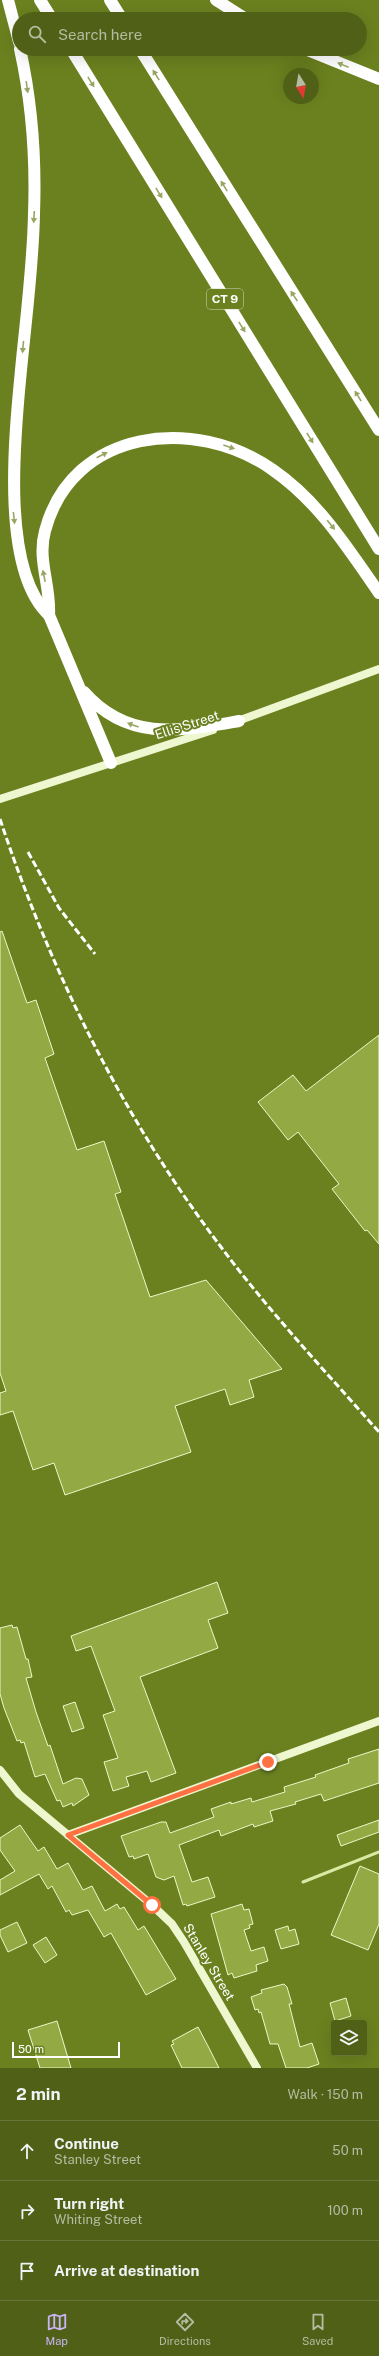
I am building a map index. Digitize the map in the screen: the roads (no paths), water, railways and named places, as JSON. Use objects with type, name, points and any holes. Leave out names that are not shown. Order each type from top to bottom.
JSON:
[{"type":"highway","points":[[8,0],[12,15]]},
{"type":"highway","points":[[40,0],[48,12]]},
{"type":"highway","points":[[110,0],[118,12]]},
{"type":"highway","points":[[216,0],[235,12]]},
{"type":"highway","points":[[21,56],[32,125],[34,215],[13,453],[12,502],[16,537],[28,585],[35,602],[49,615]]},
{"type":"highway","name":"CT 9","points":[[75,56],[379,549]]},
{"type":"highway","points":[[144,56],[379,430]]},
{"type":"highway","points":[[322,56],[379,79]]},
{"type":"highway","points":[[111,763],[49,615],[48,593],[42,562],[42,546],[49,517],[60,495],[78,472],[97,457],[127,444],[160,438],[185,439],[221,445],[252,457],[272,469],[296,487],[320,512],[379,593]]},
{"type":"highway","points":[[78,685],[108,713],[141,728],[190,728],[239,721]]},
{"type":"street","name":"Ellis Street","points":[[0,799],[239,721],[378,669]]},
{"type":"street","points":[[68,1835],[379,1721]]},
{"type":"street","name":"Stanley Street","points":[[0,1770],[19,1794],[152,1905],[175,1928],[256,2068]]},
{"type":"lane","points":[[303,1882],[379,1852]]},
{"type":"railway","points":[[0,819],[42,931],[66,986],[120,1093],[150,1144],[183,1195],[256,1292],[379,1432]]},
{"type":"railway","points":[[28,852],[59,908],[95,954]]}]
